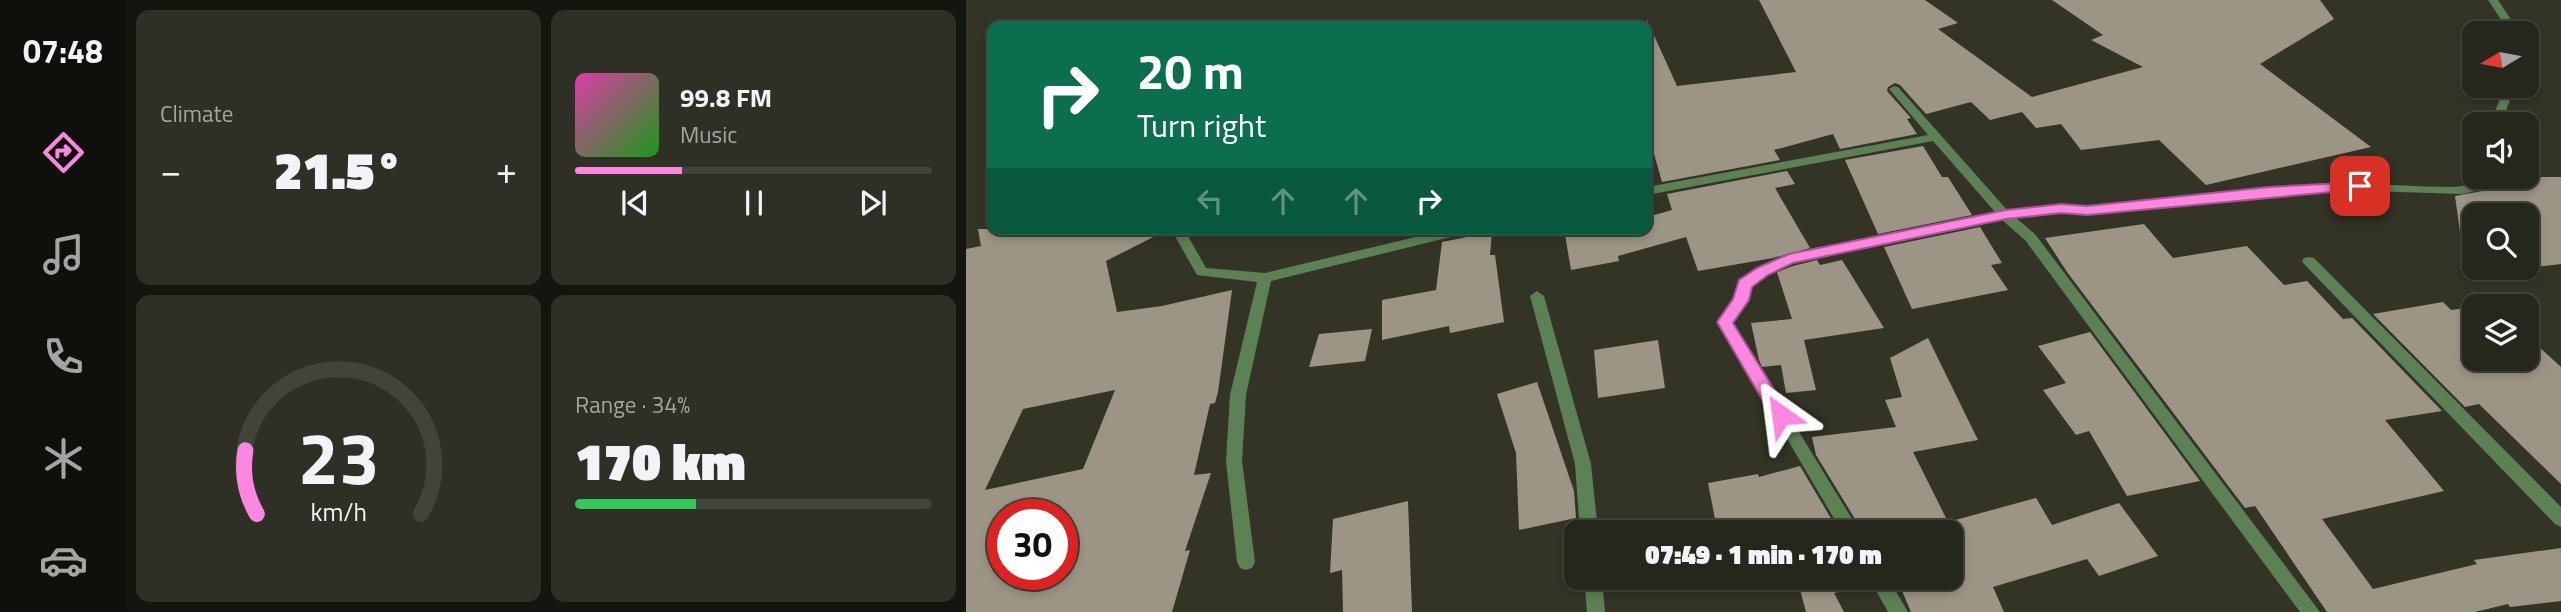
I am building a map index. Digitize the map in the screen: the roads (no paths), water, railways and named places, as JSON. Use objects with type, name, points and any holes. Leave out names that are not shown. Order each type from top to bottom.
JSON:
[{"type":"street","points":[[2493,0],[2507,21]]},
{"type":"street","points":[[1894,89],[1934,137],[2030,237],[2311,612]]},
{"type":"street","points":[[1652,190],[1934,137]]},
{"type":"street","points":[[1844,520],[1725,322],[1741,300],[1745,284],[1762,271],[1789,259],[2006,215],[2061,209],[2087,211],[2269,192],[2360,186],[2462,188]]},
{"type":"street","points":[[1180,235],[1202,272],[1265,278],[1442,235]]},
{"type":"street","points":[[2309,261],[2561,519]]},
{"type":"street","points":[[1246,562],[1234,461],[1238,395],[1265,278]]},
{"type":"street","points":[[1537,296],[1583,464],[1588,520]]},
{"type":"street","points":[[1594,590],[1596,612]]},
{"type":"street","points":[[1885,590],[1899,612]]}]
